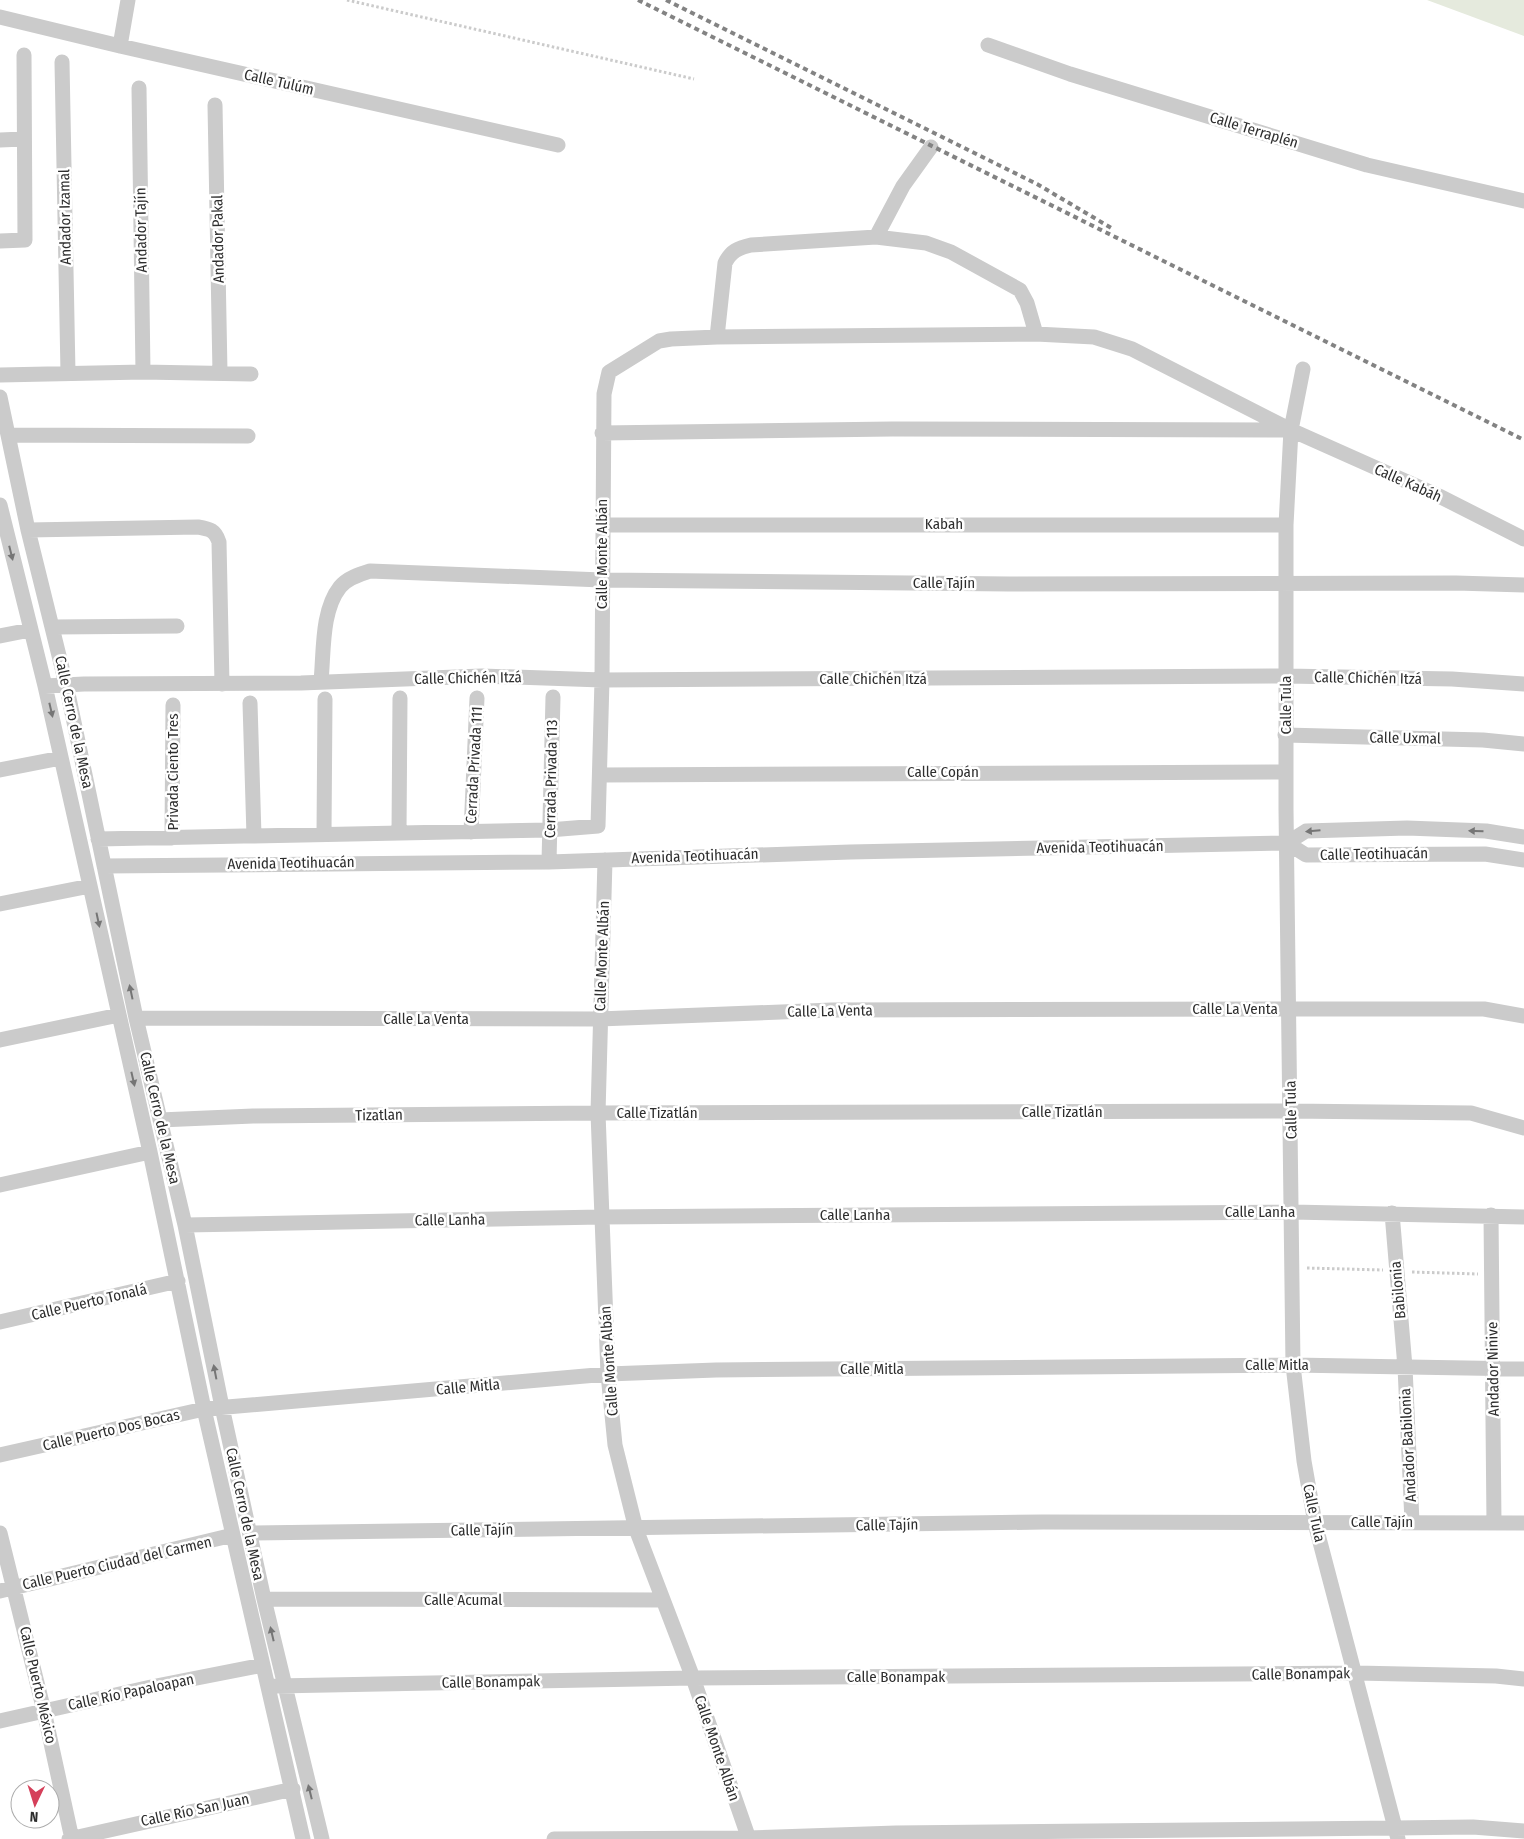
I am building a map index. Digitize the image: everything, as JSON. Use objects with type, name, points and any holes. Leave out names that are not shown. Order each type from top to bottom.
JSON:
[{"type":"street","points":[[120,46],[128,0]]},
{"type":"street","name":"Calle Tulúm","points":[[0,16],[120,46],[558,145]]},
{"type":"street","name":"Calle Terraplén","points":[[988,45],[1070,74],[1367,165],[1524,201]]},
{"type":"street","points":[[0,241],[25,240],[24,55]]},
{"type":"street","name":"Andador Izamal","points":[[62,62],[68,373]]},
{"type":"street","name":"Andador Tajín","points":[[139,88],[143,372]]},
{"type":"street","name":"Andador Pakal","points":[[215,105],[220,373]]},
{"type":"street","points":[[0,140],[23,139]]},
{"type":"street","points":[[876,237],[903,186],[931,147]]},
{"type":"street","points":[[717,337],[725,263],[730,253],[738,248],[751,245],[876,237],[926,243],[939,247],[1012,284],[1024,295],[1036,334]]},
{"type":"street","name":"Calle Kabáh","points":[[609,372],[658,341],[672,339],[1036,334],[1094,336],[1125,347],[1291,430],[1439,496],[1524,538]]},
{"type":"street","name":"Calle Tula","points":[[1304,369],[1291,430],[1286,525],[1285,735],[1290,1008],[1293,1365],[1304,1461],[1315,1523],[1397,1833]]},
{"type":"street","points":[[0,375],[143,372],[251,374]]},
{"type":"street","name":"Calle Monte Albán","points":[[549,830],[598,826],[601,774],[602,680],[602,433],[604,394],[609,372]]},
{"type":"street","name":"Calle Cerro de la Mesa","points":[[0,397],[28,530],[54,627],[136,1018],[185,1225],[264,1599],[322,1839]]},
{"type":"street","points":[[602,433],[892,429],[1291,430]]},
{"type":"street","points":[[8,435],[248,436]]},
{"type":"street","name":"Calle Cerro de la Mesa","points":[[0,505],[45,686],[150,1152],[204,1409],[303,1839]]},
{"type":"street","name":"Kabah","points":[[603,525],[1286,525]]},
{"type":"street","points":[[28,530],[198,527],[211,530],[216,534],[219,542],[222,684]]},
{"type":"street","name":"Calle Tajín","points":[[321,681],[330,606],[340,586],[354,576],[370,571],[602,580],[1009,584],[1286,583]]},
{"type":"street","points":[[1286,583],[1524,585]]},
{"type":"street","points":[[54,627],[177,626]]},
{"type":"street","points":[[0,636],[30,630]]},
{"type":"street","name":"Calle Chichén Itzá","points":[[45,686],[66,684],[222,684],[482,676],[602,680],[1286,676],[1452,680],[1524,684]]},
{"type":"street","name":"Cerrada Privada 113","points":[[549,862],[553,697]]},
{"type":"street","points":[[399,833],[400,698]]},
{"type":"street","name":"Cerrada Privada 111","points":[[471,832],[477,698]]},
{"type":"street","points":[[324,834],[325,699]]},
{"type":"street","points":[[250,702],[259,836],[264,864]]},
{"type":"street","name":"Privada Ciento Tres","points":[[172,838],[173,706]]},
{"type":"street","name":"Calle Uxmal","points":[[1285,735],[1483,740],[1524,744]]},
{"type":"street","points":[[0,770],[61,758]]},
{"type":"street","name":"Calle Copán","points":[[601,774],[1286,772]]},
{"type":"street","name":"Calle Teotihuacán","points":[[1524,837],[1486,831],[1407,828],[1316,830],[1306,831],[1287,843],[1306,856],[1485,854],[1524,860]]},
{"type":"street","points":[[98,840],[549,830]]},
{"type":"street","name":"Avenida Teotihuacán","points":[[104,866],[549,862],[860,852],[1287,843]]},
{"type":"street","name":"Calle Monte Albán","points":[[605,860],[598,1113],[608,1374],[615,1445],[636,1529],[693,1678],[749,1838]]},
{"type":"street","points":[[0,904],[90,886]]},
{"type":"street","name":"Calle La Venta","points":[[136,1018],[600,1019],[832,1010],[1290,1008],[1484,1009],[1524,1016]]},
{"type":"street","points":[[0,1040],[119,1015]]},
{"type":"street","name":"Calle Tizatlán","points":[[598,1113],[1471,1113],[1524,1128]]},
{"type":"street","name":"Tizatlan","points":[[160,1120],[254,1116],[598,1113]]},
{"type":"street","points":[[0,1185],[150,1152]]},
{"type":"street","name":"Calle Lanha","points":[[185,1225],[601,1217],[1292,1212],[1524,1217]]},
{"type":"street","name":"Babilonia","points":[[1392,1213],[1405,1367]]},
{"type":"street","name":"Andador Ninive","points":[[1491,1215],[1494,1522]]},
{"type":"street","name":"Calle Puerto Tonalá","points":[[0,1322],[178,1281]]},
{"type":"street","name":"Calle Mitla","points":[[222,1407],[608,1374],[716,1370],[1293,1365],[1524,1369]]},
{"type":"street","name":"Andador Babilonia","points":[[1405,1367],[1412,1522]]},
{"type":"street","name":"Calle Puerto Dos Bocas","points":[[0,1455],[204,1409],[222,1407]]},
{"type":"street","name":"Calle Tajín","points":[[250,1533],[1043,1522],[1524,1523]]},
{"type":"street","name":"Calle Puerto México","points":[[0,1533],[7,1589],[44,1712],[71,1839]]},
{"type":"street","name":"Calle Puerto Ciudad del Carmen","points":[[7,1589],[233,1536]]},
{"type":"street","name":"Calle Acumal","points":[[264,1599],[662,1600]]},
{"type":"street","name":"Calle Río Papaloapan","points":[[0,1721],[152,1687],[263,1666]]},
{"type":"street","name":"Calle Bonampak","points":[[268,1686],[693,1678],[1356,1673],[1496,1676],[1524,1679]]},
{"type":"street","name":"Calle Río San Juan","points":[[71,1839],[293,1789]]},
{"type":"street","points":[[554,1839],[749,1838],[896,1833],[1397,1833],[1473,1828],[1524,1831]]},
{"type":"path","points":[[347,0],[694,79]]},
{"type":"shaded area","points":[[1427,0],[1524,0],[1524,36]]},
{"type":"railway","points":[[638,0],[1524,440]]},
{"type":"railway","points":[[666,0],[1037,184],[1113,229]]}]
